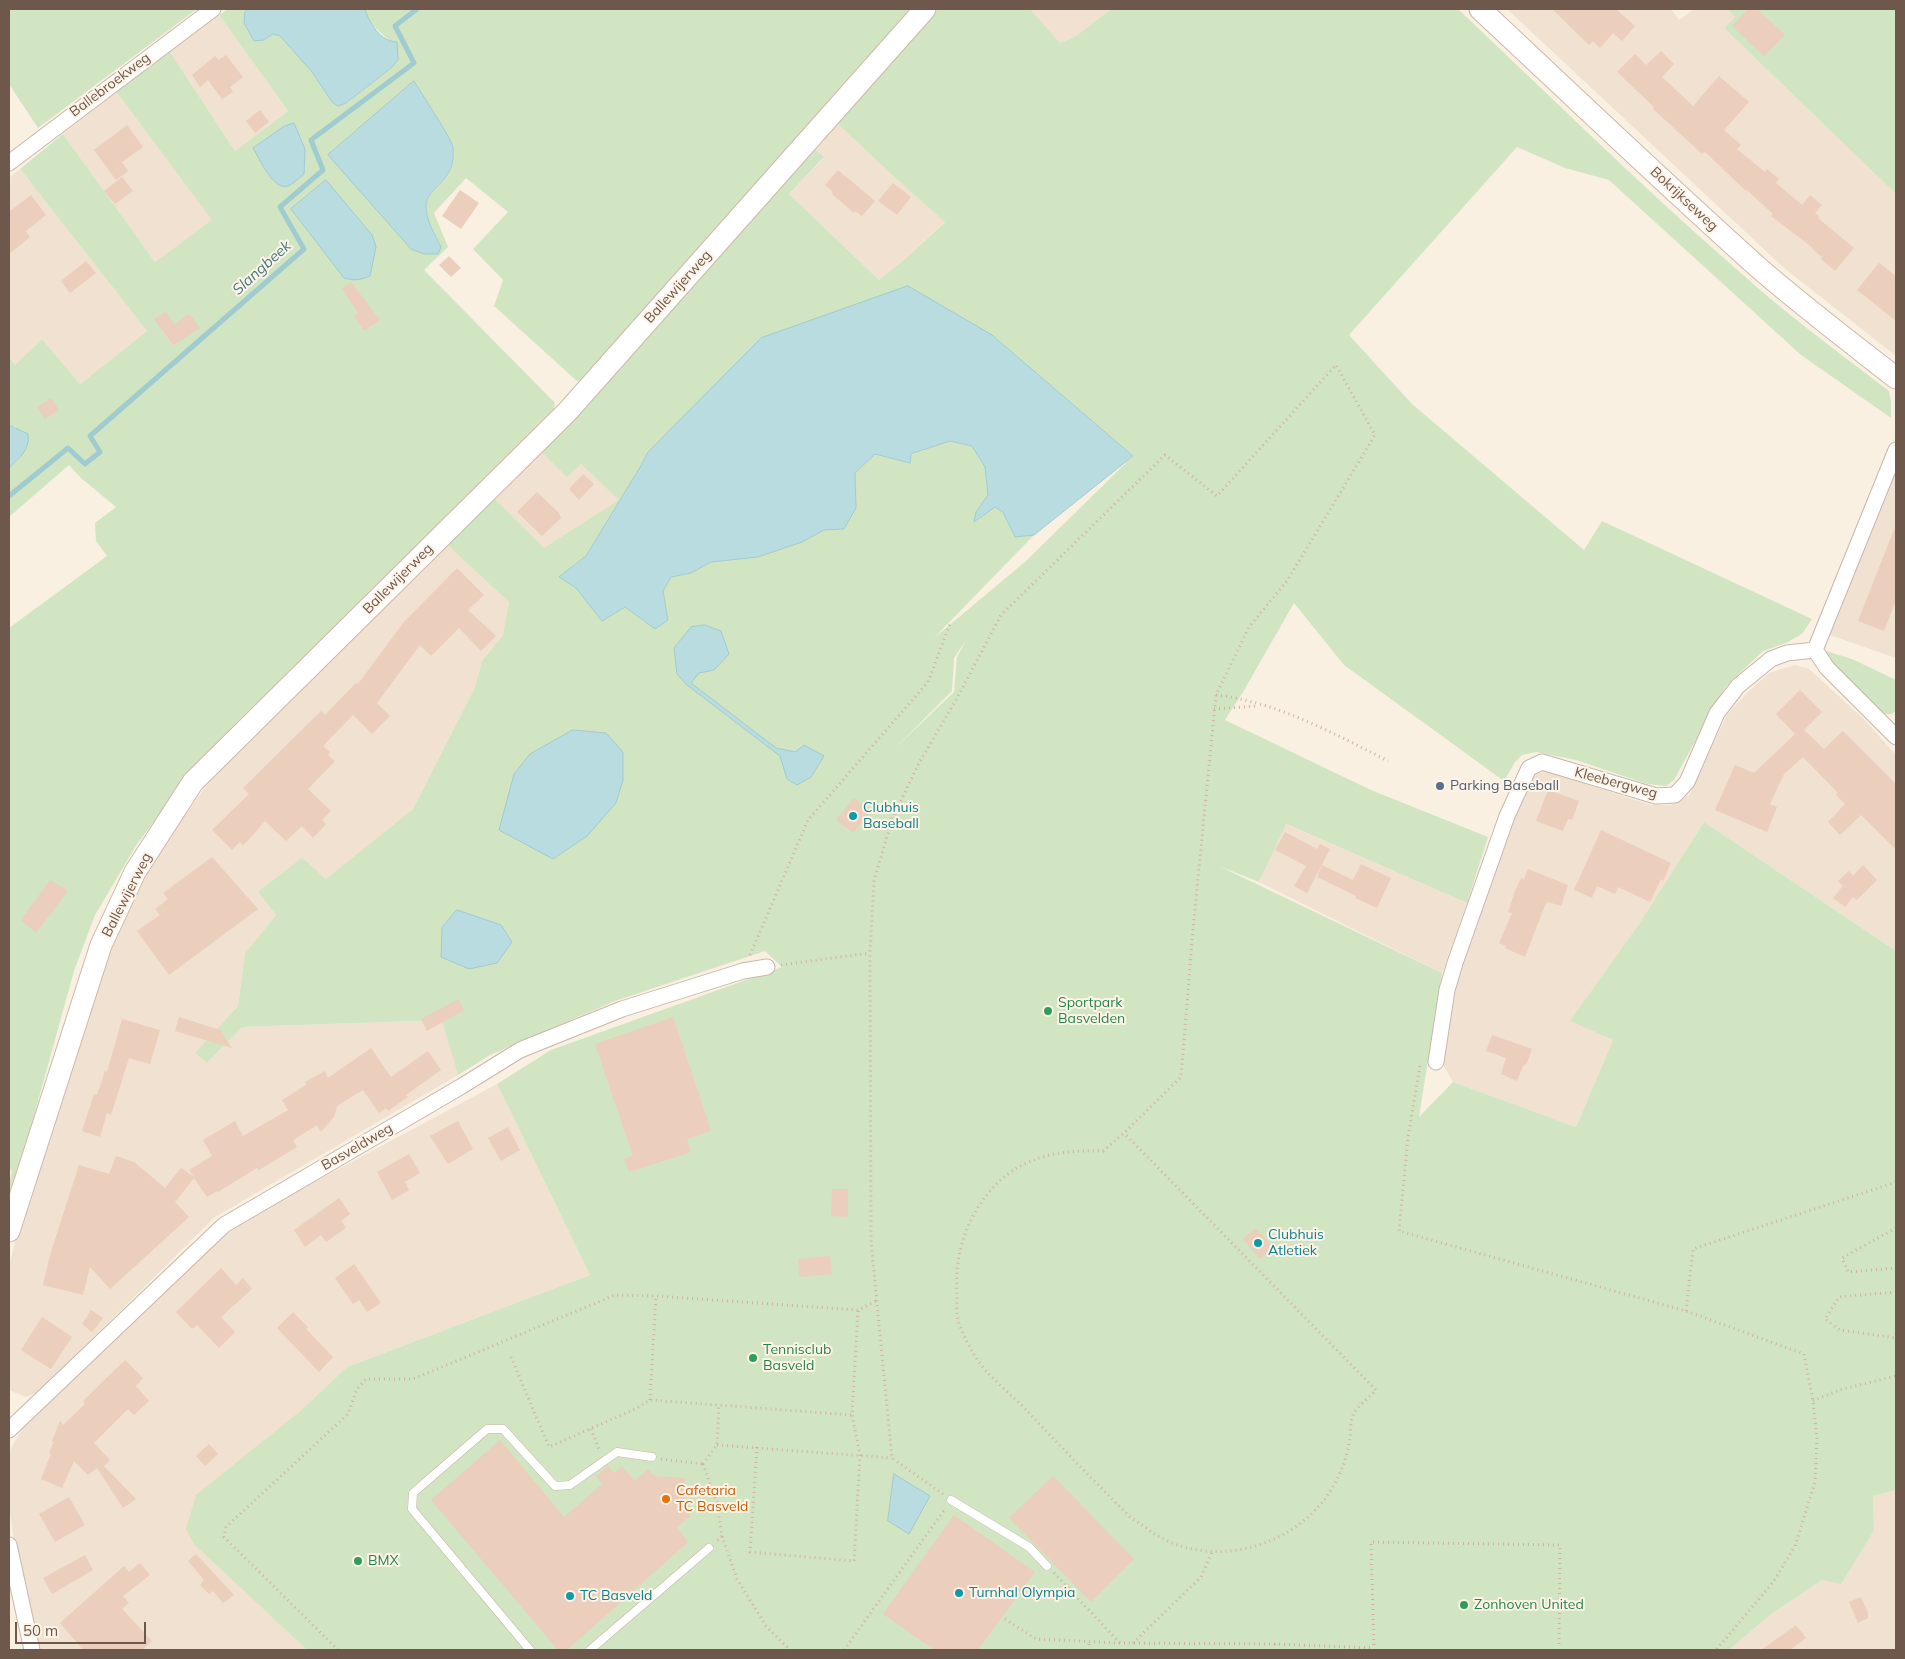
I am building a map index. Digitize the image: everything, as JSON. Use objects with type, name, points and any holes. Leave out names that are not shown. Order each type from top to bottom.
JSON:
[{"type":"street","name":"Ballebroekweg","points":[[9,162],[212,9]]},
{"type":"street","name":"Ballewijerweg","points":[[9,1231],[101,945],[135,872],[194,782],[567,412],[924,9]]},
{"type":"street","name":"Bokrijkseweg","points":[[1480,9],[1762,270],[1896,378]]},
{"type":"street","points":[[1896,450],[1815,650],[1827,668],[1896,737]]},
{"type":"street","name":"Kleebergweg","points":[[1429,1060],[1454,963],[1507,816],[1529,768],[1542,762],[1656,796],[1675,795],[1687,782],[1718,713],[1738,686],[1771,659],[1787,653],[1815,650]]},
{"type":"street","name":"Basveldweg","points":[[9,1430],[224,1225],[520,1050],[622,1009],[743,971],[767,967]]},
{"type":"street","points":[[9,1545],[32,1650]]},
{"type":"lane","points":[[530,1650],[412,1509],[413,1493],[487,1429],[503,1429],[555,1486],[570,1486],[617,1452],[652,1457]]},
{"type":"lane","points":[[951,1500],[1029,1547],[1047,1566]]},
{"type":"lane","points":[[590,1650],[709,1548]]},
{"type":"path","points":[[892,1458],[871,1242],[870,953],[874,881],[892,819],[919,763],[956,700],[1001,615],[1164,455],[1217,496],[1336,366],[1375,435],[1287,581],[1249,627],[1216,695],[1181,1076],[1124,1133],[1103,1151],[1080,1150],[1038,1158],[1014,1169],[996,1183],[974,1214],[961,1242],[956,1274],[958,1319],[974,1354],[994,1379],[1130,1517],[1156,1535],[1172,1543],[1192,1549],[1212,1552],[1233,1551],[1272,1541],[1292,1531],[1320,1505],[1331,1491],[1346,1457],[1354,1414],[1376,1390],[1124,1133]]},
{"type":"path","points":[[743,971],[808,820],[928,682],[952,621]]},
{"type":"path","points":[[1216,695],[1240,698],[1314,724],[1388,761]]},
{"type":"path","points":[[1214,709],[1261,705]]},
{"type":"path","points":[[767,967],[870,953]]},
{"type":"path","points":[[1429,1060],[1408,1137],[1399,1231],[1686,1312],[1804,1354],[1813,1401],[1817,1439],[1815,1482],[1795,1546],[1774,1581],[1716,1650]]},
{"type":"path","points":[[1686,1312],[1693,1249],[1896,1182]]},
{"type":"path","points":[[1896,1228],[1842,1258],[1848,1272],[1896,1268]]},
{"type":"path","points":[[1896,1292],[1839,1296],[1826,1319],[1840,1330],[1896,1338]]},
{"type":"path","points":[[338,1650],[224,1537],[226,1527],[348,1414],[357,1389],[366,1379],[413,1379],[615,1295],[656,1296],[858,1310],[878,1300]]},
{"type":"path","points":[[650,1400],[656,1296]]},
{"type":"path","points":[[757,1447],[750,1552],[854,1561],[860,1455],[852,1415],[858,1310]]},
{"type":"path","points":[[511,1357],[549,1447],[650,1400],[852,1415]]},
{"type":"path","points":[[1813,1401],[1839,1390],[1896,1376]]},
{"type":"path","points":[[703,1464],[717,1445],[719,1405]]},
{"type":"path","points":[[591,1429],[604,1462]]},
{"type":"path","points":[[717,1445],[892,1458],[951,1500],[844,1650]]},
{"type":"path","points":[[652,1457],[703,1464]]},
{"type":"path","points":[[703,1464],[717,1503],[722,1536],[737,1579],[766,1626],[790,1650]]},
{"type":"path","points":[[709,1548],[722,1536]]},
{"type":"path","points":[[1005,1618],[1036,1639],[1121,1643],[1275,1644],[1374,1649],[1371,1542],[1560,1545],[1559,1645]]},
{"type":"path","points":[[1133,1643],[1201,1577],[1212,1552]]},
{"type":"path","points":[[1047,1566],[1121,1643]]},
{"type":"path","points":[[1089,1642],[1089,1650]]},
{"type":"path","points":[[1275,1644],[1275,1650]]},
{"type":"shaded area","points":[[1030,9],[1111,9],[1076,36],[1060,43]]},
{"type":"shaded area","points":[[1507,9],[1671,9],[1679,20],[1694,9],[1728,9],[1736,17],[1724,28],[1896,194],[1896,356],[1783,267]]},
{"type":"shaded area","points":[[219,15],[288,111],[235,151],[170,52]]},
{"type":"shaded area","points":[[116,91],[213,220],[155,262],[63,134]]},
{"type":"shaded area","points":[[837,123],[892,175],[945,221],[905,259],[879,280],[789,194],[824,158],[815,150]]},
{"type":"shaded area","points":[[20,169],[147,331],[80,384],[42,339],[15,365],[9,356],[9,178]]},
{"type":"shaded area","points":[[540,450],[581,464],[620,500],[544,549],[492,496]]},
{"type":"shaded area","points":[[1896,471],[1896,658],[1830,635]]},
{"type":"shaded area","points":[[445,543],[509,602],[503,635],[482,661],[475,687],[413,809],[326,880],[258,892],[276,915],[245,953],[238,1006],[195,1053],[207,1063],[242,1027],[443,1020],[458,1075],[215,1217],[37,1393],[26,1397],[9,1390],[9,1265],[31,1185],[111,935],[147,873],[180,822],[219,769]]},
{"type":"shaded area","points":[[1795,665],[1809,669],[1864,719],[1896,755],[1896,951],[1704,822],[1639,924],[1571,1021],[1613,1040],[1576,1127],[1453,1082],[1442,1063],[1457,968],[1488,882],[1532,775],[1545,771],[1651,805],[1670,805],[1679,802],[1689,795],[1727,715],[1769,673]]},
{"type":"shaded area","points":[[1285,824],[1467,903],[1442,973],[1259,882]]},
{"type":"shaded area","points":[[497,1084],[590,1275],[347,1367],[298,1413],[194,1543],[307,1650],[38,1650],[13,1534],[9,1504],[9,1458],[11,1448],[26,1423],[217,1242],[251,1216]]},
{"type":"shaded area","points":[[1896,1490],[1896,1650],[1729,1650],[1770,1615],[1822,1580],[1874,1530],[1873,1496]]},
{"type":"green space","points":[[9,9],[197,9],[38,128],[9,84]]},
{"type":"green space","points":[[228,9],[249,9],[245,12],[264,40],[273,34],[280,36],[312,72],[332,102],[338,106],[346,103],[391,68],[391,42],[369,22],[365,9],[915,9],[583,379],[577,381],[494,306],[503,280],[473,249],[508,212],[466,178],[434,213],[448,247],[424,270],[555,403],[554,409],[311,655],[255,704],[203,757],[137,844],[95,915],[74,971],[9,1206],[9,1181],[12,1172],[9,1167],[9,628],[107,556],[96,541],[95,523],[116,507],[81,478],[69,465],[9,517],[9,468],[20,458],[16,427],[9,425],[9,356],[15,365],[42,339],[80,384],[147,331],[20,169],[63,134],[155,262],[212,220],[116,91],[170,52],[235,151],[288,111],[219,15]],"holes":[[[448,137],[453,150],[451,167],[448,174],[431,195],[426,206],[429,222],[441,246],[328,155]],[[189,313],[199,328],[173,346],[163,332]]]},
{"type":"green space","points":[[936,9],[1030,9],[1060,43],[1076,36],[1111,9],[1458,9],[1700,237],[1791,316],[1889,391],[1891,418],[1801,355],[1609,180],[1565,168],[1517,147],[1349,335],[1412,404],[1584,550],[1602,521],[1812,619],[1802,634],[1786,643],[1763,651],[1725,687],[1674,780],[1666,786],[1647,784],[1576,760],[1536,752],[1522,755],[1515,762],[1504,781],[1344,665],[1294,603],[1225,720],[1371,790],[1488,837],[1467,903],[1286,824],[1259,882],[1219,866],[1442,973],[1419,1117],[1453,1082],[1576,1127],[1613,1040],[1570,1021],[1639,924],[1704,822],[1896,951],[1896,1490],[1873,1496],[1874,1530],[1841,1584],[1822,1580],[1770,1615],[1729,1650],[307,1650],[194,1544],[186,1529],[196,1495],[298,1413],[347,1367],[590,1275],[497,1084],[551,1050],[782,967],[765,951],[615,1001],[490,1055],[458,1075],[442,1020],[242,1027],[207,1063],[195,1053],[238,1006],[245,953],[276,915],[258,892],[302,858],[326,879],[413,809],[475,687],[482,661],[503,635],[509,602],[445,543],[492,496],[544,548],[619,500],[581,464],[567,477],[540,450],[815,150],[824,157],[789,194],[879,280],[945,222],[837,123]],"holes":[[[992,335],[1133,456],[1026,561],[934,638],[1034,535],[1015,537],[1003,512],[994,507],[975,522],[976,512],[988,495],[985,467],[972,446],[950,441],[911,455],[910,463],[875,454],[855,473],[856,508],[844,529],[824,530],[801,542],[758,557],[711,562],[691,573],[671,577],[663,591],[668,620],[625,607],[602,620],[576,588],[560,577],[586,556],[648,452]],[[966,640],[957,657],[954,692],[894,749],[952,691],[954,658]]]},
{"type":"green space","points":[[1728,9],[1896,9],[1896,194],[1724,28],[1735,17]]},
{"type":"green space","points":[[1826,651],[1852,659],[1896,680],[1896,711],[1891,714],[1884,714],[1829,661],[1824,655]]},
{"type":"water","points":[[249,9],[365,9],[376,31],[386,39],[397,42],[398,60],[391,68],[346,103],[338,106],[332,102],[312,72],[280,36],[273,34],[264,40],[254,41],[244,23],[245,12]]},
{"type":"water","points":[[414,81],[442,125],[453,147],[453,159],[450,169],[427,200],[426,207],[429,222],[441,247],[438,254],[424,254],[411,249],[328,155]]},
{"type":"water","points":[[294,123],[305,149],[304,174],[290,185],[282,186],[272,179],[253,148],[283,127]]},
{"type":"water","points":[[326,180],[372,235],[376,247],[370,276],[357,280],[344,278],[291,209]]},
{"type":"water","points":[[908,286],[992,335],[1133,456],[1034,535],[1015,537],[1003,512],[995,507],[974,522],[976,512],[988,495],[985,467],[972,446],[950,441],[911,454],[910,463],[875,454],[855,473],[856,508],[844,529],[824,530],[802,542],[758,557],[711,562],[691,573],[671,577],[663,591],[668,620],[655,629],[625,607],[602,621],[576,588],[559,577],[586,556],[648,452],[761,338]]},
{"type":"water","points":[[9,425],[28,434],[28,439],[26,449],[9,468]]},
{"type":"water","points":[[705,625],[721,631],[729,654],[714,670],[699,673],[691,683],[776,748],[795,752],[804,745],[824,756],[811,777],[797,785],[787,779],[780,756],[687,685],[677,674],[674,648],[691,627]]},
{"type":"water","points":[[573,730],[606,733],[623,752],[623,780],[616,803],[587,836],[553,859],[499,830],[514,774],[530,754]]},
{"type":"water","points":[[457,910],[501,925],[512,942],[497,963],[469,969],[441,957],[442,928]]},
{"type":"water","points":[[894,1474],[930,1496],[909,1534],[888,1521]]},
{"type":"building","points":[[1552,9],[1616,9],[1635,26],[1622,41],[1613,33],[1600,48],[1593,41],[1589,45]]},
{"type":"building","points":[[1748,9],[1757,9],[1785,35],[1764,56],[1732,26]]},
{"type":"building","points":[[1661,51],[1674,64],[1662,77],[1693,106],[1719,76],[1749,102],[1724,130],[1741,145],[1737,149],[1765,172],[1767,169],[1779,179],[1776,183],[1802,205],[1810,195],[1822,205],[1815,213],[1819,216],[1818,218],[1854,248],[1835,271],[1821,259],[1822,257],[1813,248],[1771,216],[1773,214],[1705,152],[1702,154],[1653,109],[1654,107],[1617,72],[1635,54],[1646,65]]},
{"type":"building","points":[[226,55],[243,77],[230,87],[233,92],[222,99],[208,80],[200,87],[192,75],[215,56],[219,60]]},
{"type":"building","points":[[260,110],[269,122],[255,133],[246,121]]},
{"type":"building","points":[[127,125],[143,147],[122,162],[128,171],[116,180],[94,150]]},
{"type":"building","points":[[838,170],[875,201],[862,216],[855,211],[854,213],[832,194],[833,192],[825,185]]},
{"type":"building","points":[[122,177],[133,191],[115,204],[104,191]]},
{"type":"building","points":[[893,183],[911,197],[897,215],[878,201]]},
{"type":"building","points":[[460,190],[479,203],[461,229],[442,216]]},
{"type":"building","points":[[31,195],[46,215],[26,231],[30,237],[9,254],[9,212]]},
{"type":"building","points":[[449,256],[461,268],[451,277],[439,265]]},
{"type":"building","points":[[86,261],[96,273],[70,293],[61,281]]},
{"type":"building","points":[[1879,263],[1896,276],[1896,321],[1857,290]]},
{"type":"building","points":[[351,282],[380,320],[364,331],[354,316],[358,313],[342,288]]},
{"type":"building","points":[[166,312],[174,324],[189,313],[200,328],[173,346],[154,319]]},
{"type":"building","points":[[51,398],[59,410],[45,419],[37,407]]},
{"type":"building","points":[[583,474],[594,484],[579,500],[569,489]]},
{"type":"building","points":[[537,492],[559,513],[561,518],[542,536],[517,512]]},
{"type":"building","points":[[1895,527],[1896,600],[1884,631],[1858,621]]},
{"type":"building","points":[[457,568],[484,595],[468,610],[496,636],[481,651],[459,628],[431,656],[420,645],[377,703],[390,716],[372,734],[353,715],[323,746],[330,752],[328,755],[335,761],[308,789],[331,811],[322,820],[326,824],[313,838],[302,826],[286,841],[265,821],[243,846],[240,842],[232,850],[212,830],[249,794],[243,788],[321,711],[325,715],[356,683],[358,684],[404,622]]},
{"type":"building","points":[[1800,690],[1822,712],[1804,730],[1824,749],[1843,731],[1896,784],[1896,850],[1861,815],[1840,835],[1828,822],[1845,804],[1836,795],[1838,793],[1803,757],[1784,774],[1770,804],[1777,807],[1767,832],[1715,810],[1735,765],[1754,773],[1795,734],[1776,714]]},
{"type":"building","points":[[1548,790],[1579,801],[1572,820],[1568,819],[1563,831],[1536,821]]},
{"type":"building","name":"Clubhuis Baseball","points":[[854,798],[871,812],[853,833],[836,820]]},
{"type":"building","points":[[1601,830],[1671,863],[1650,902],[1618,887],[1615,894],[1597,886],[1592,898],[1574,890]]},
{"type":"building","points":[[1285,832],[1317,849],[1320,844],[1330,849],[1307,893],[1294,886],[1306,866],[1275,850]]},
{"type":"building","points":[[212,857],[258,909],[169,975],[137,931],[160,915],[155,909],[168,899],[163,893]]},
{"type":"building","points":[[1361,864],[1391,878],[1377,908],[1317,877],[1322,865],[1353,880]]},
{"type":"building","points":[[1863,865],[1877,880],[1857,900],[1853,897],[1845,907],[1833,898],[1843,886],[1838,881],[1849,871],[1853,876]]},
{"type":"building","points":[[1528,869],[1568,885],[1561,906],[1546,903],[1525,957],[1505,948],[1506,946],[1499,943],[1512,913],[1508,912],[1515,891],[1521,878],[1524,879]]},
{"type":"building","points":[[50,880],[68,891],[36,933],[21,920]]},
{"type":"building","points":[[458,999],[464,1010],[427,1031],[421,1019]]},
{"type":"building","points":[[179,1017],[220,1030],[232,1048],[175,1031]]},
{"type":"building","points":[[673,1017],[711,1131],[687,1139],[691,1152],[629,1172],[624,1159],[633,1156],[595,1044]]},
{"type":"building","points":[[122,1019],[160,1030],[150,1064],[129,1058],[111,1115],[107,1113],[100,1137],[82,1131],[94,1094],[97,1095],[105,1071],[107,1072]]},
{"type":"building","points":[[1492,1035],[1532,1049],[1517,1081],[1501,1074],[1506,1058],[1486,1051]]},
{"type":"building","points":[[371,1048],[391,1077],[428,1051],[441,1070],[406,1095],[408,1097],[388,1111],[386,1108],[379,1113],[363,1090],[337,1106],[334,1117],[321,1132],[317,1125],[293,1140],[297,1147],[259,1170],[257,1168],[207,1197],[194,1178],[175,1202],[189,1217],[110,1289],[90,1267],[83,1295],[43,1285],[50,1255],[79,1165],[109,1174],[116,1156],[134,1162],[165,1188],[181,1168],[194,1177],[189,1170],[212,1156],[203,1140],[235,1121],[243,1136],[288,1110],[282,1100],[306,1085],[305,1082],[325,1071],[328,1078]]},
{"type":"building","points":[[458,1121],[473,1149],[448,1164],[430,1136]]},
{"type":"building","points":[[508,1127],[520,1150],[501,1161],[488,1138]]},
{"type":"building","points":[[409,1154],[420,1173],[405,1182],[409,1190],[392,1200],[377,1172]]},
{"type":"building","points":[[832,1189],[848,1189],[848,1217],[831,1216]]},
{"type":"building","points":[[339,1198],[350,1214],[341,1221],[346,1228],[326,1242],[321,1235],[305,1247],[294,1230]]},
{"type":"building","name":"Clubhuis Atletiek","points":[[1256,1228],[1273,1247],[1260,1259],[1243,1239]]},
{"type":"building","points":[[830,1256],[832,1274],[799,1277],[798,1259]]},
{"type":"building","points":[[354,1264],[381,1303],[367,1312],[359,1300],[353,1304],[335,1278]]},
{"type":"building","points":[[221,1268],[236,1285],[243,1278],[252,1289],[221,1317],[235,1332],[219,1348],[197,1325],[192,1329],[176,1312]]},
{"type":"building","points":[[91,1310],[103,1318],[92,1332],[82,1324]]},
{"type":"building","points":[[293,1312],[308,1327],[306,1329],[333,1357],[319,1372],[277,1328]]},
{"type":"building","points":[[42,1317],[72,1337],[51,1369],[21,1350]]},
{"type":"building","points":[[125,1360],[143,1378],[136,1386],[149,1401],[134,1415],[128,1409],[94,1443],[110,1460],[104,1466],[136,1499],[123,1508],[97,1468],[88,1475],[74,1461],[62,1488],[41,1479],[51,1454],[49,1453],[54,1442],[52,1441],[60,1421],[63,1425],[85,1404],[83,1401]]},
{"type":"building","name":"TC Basveld","points":[[500,1440],[564,1517],[602,1484],[596,1476],[608,1466],[614,1473],[622,1466],[635,1481],[648,1469],[654,1476],[685,1478],[683,1508],[690,1516],[677,1527],[688,1542],[567,1650],[558,1650],[431,1500]]},
{"type":"building","points":[[209,1444],[218,1454],[205,1466],[196,1456]]},
{"type":"building","points":[[1053,1476],[1134,1559],[1091,1602],[1009,1518]]},
{"type":"building","points":[[69,1497],[85,1525],[55,1542],[39,1514]]},
{"type":"building","name":"Turnhal Olympia","points":[[954,1515],[1035,1572],[978,1650],[934,1650],[883,1614]]},
{"type":"building","points":[[196,1554],[234,1595],[223,1603],[213,1591],[209,1594],[200,1585],[204,1580],[188,1561]]},
{"type":"building","points":[[85,1555],[93,1570],[52,1594],[43,1578]]},
{"type":"building","points":[[140,1563],[150,1575],[123,1596],[129,1603],[122,1609],[152,1641],[143,1650],[83,1650],[60,1623],[124,1566],[129,1572]]},
{"type":"building","points":[[1861,1597],[1868,1613],[1868,1618],[1858,1623],[1849,1602]]},
{"type":"building","points":[[1796,1625],[1806,1638],[1790,1650],[1761,1650]]},
{"type":"waterway","name":"Slangbeek","points":[[9,496],[68,448],[85,464],[100,452],[90,436],[304,249],[280,207],[323,170],[311,140],[414,63],[395,26],[417,9]]},
{"type":"place","name":"Parking Baseball","points":[[1440,786]]},
{"type":"place","name":"Clubhuis Baseball","points":[[853,816]]},
{"type":"place","name":"Sportpark Basvelden","points":[[1048,1011]]},
{"type":"place","name":"Clubhuis Atletiek","points":[[1258,1243]]},
{"type":"place","name":"Tennisclub Basveld","points":[[753,1358]]},
{"type":"place","name":"Cafetaria TC Basveld","points":[[666,1499]]},
{"type":"place","name":"BMX","points":[[358,1561]]},
{"type":"place","name":"Turnhal Olympia","points":[[959,1593]]},
{"type":"place","name":"TC Basveld","points":[[570,1596]]},
{"type":"place","name":"Zonhoven United","points":[[1464,1605]]}]
